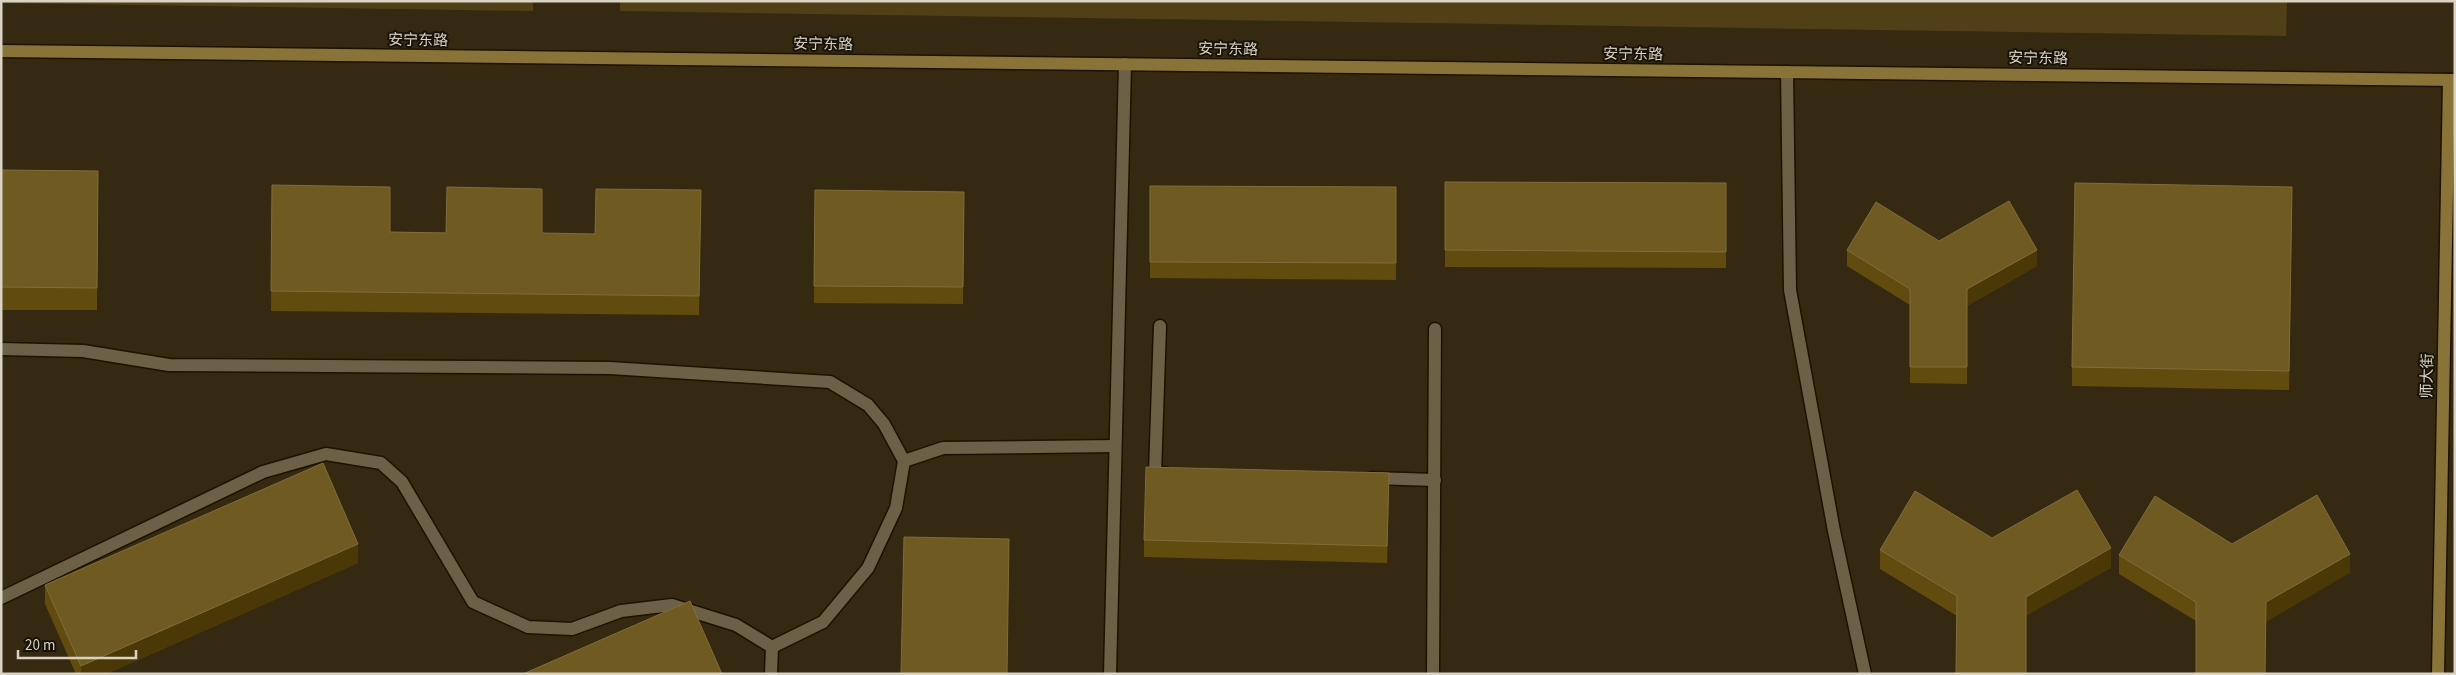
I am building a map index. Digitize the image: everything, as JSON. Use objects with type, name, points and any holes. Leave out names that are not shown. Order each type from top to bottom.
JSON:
[{"type":"main road","name":"安宁东路","points":[[1,51],[2452,80]]},
{"type":"main road","name":"师大街","points":[[2438,674],[2452,80]]},
{"type":"street","points":[[1110,674],[1125,64]]},
{"type":"street","points":[[1787,72],[1790,290],[1834,531],[1865,674]]},
{"type":"street","points":[[1160,326],[1155,473],[1175,473]]},
{"type":"street","points":[[1434,674],[1435,329]]},
{"type":"street","points":[[1,349],[83,350],[169,365],[610,368],[830,382],[868,406],[884,424],[904,461],[896,508],[868,568],[824,622],[772,647]]},
{"type":"street","points":[[904,461],[944,448],[1115,446]]},
{"type":"street","points":[[1,598],[264,472],[326,454],[382,463],[402,482],[473,602],[528,627],[572,629],[622,611],[672,605],[736,626],[772,647]]},
{"type":"street","points":[[1355,478],[1434,480]]},
{"type":"street","points":[[772,647],[772,674]]},
{"type":"shaded area","points":[[3,1],[533,1],[533,11],[3,3]]},
{"type":"shaded area","points":[[620,1],[2287,1],[2286,36],[620,11]]},
{"type":"building","points":[[1,170],[98,171],[97,288],[1,287]]},
{"type":"building","points":[[1445,182],[1726,183],[1726,252],[1445,250]]},
{"type":"building","points":[[2075,183],[2292,187],[2289,371],[2072,367]]},
{"type":"building","points":[[272,185],[390,187],[390,232],[446,233],[447,187],[542,189],[542,233],[595,234],[596,189],[701,190],[699,296],[271,291]]},
{"type":"building","points":[[1150,186],[1396,187],[1396,263],[1150,262]]},
{"type":"building","points":[[815,190],[964,192],[963,287],[814,286]]},
{"type":"building","points":[[2009,201],[2037,250],[1967,289],[1967,367],[1910,367],[1910,289],[1847,250],[1876,202],[1939,241]]},
{"type":"building","points":[[323,463],[358,544],[81,666],[45,585]]},
{"type":"building","points":[[1146,467],[1389,473],[1387,546],[1144,540]]},
{"type":"building","points":[[2077,490],[2111,548],[2026,597],[2026,674],[1956,674],[1957,596],[1880,550],[1915,491],[1992,538]]},
{"type":"building","points":[[2317,495],[2350,554],[2266,602],[2265,674],[2196,674],[2196,602],[2119,555],[2155,496],[2232,544]]},
{"type":"building","points":[[904,537],[1009,539],[1007,674],[901,674]]},
{"type":"building","points":[[690,601],[722,674],[523,674]]}]
